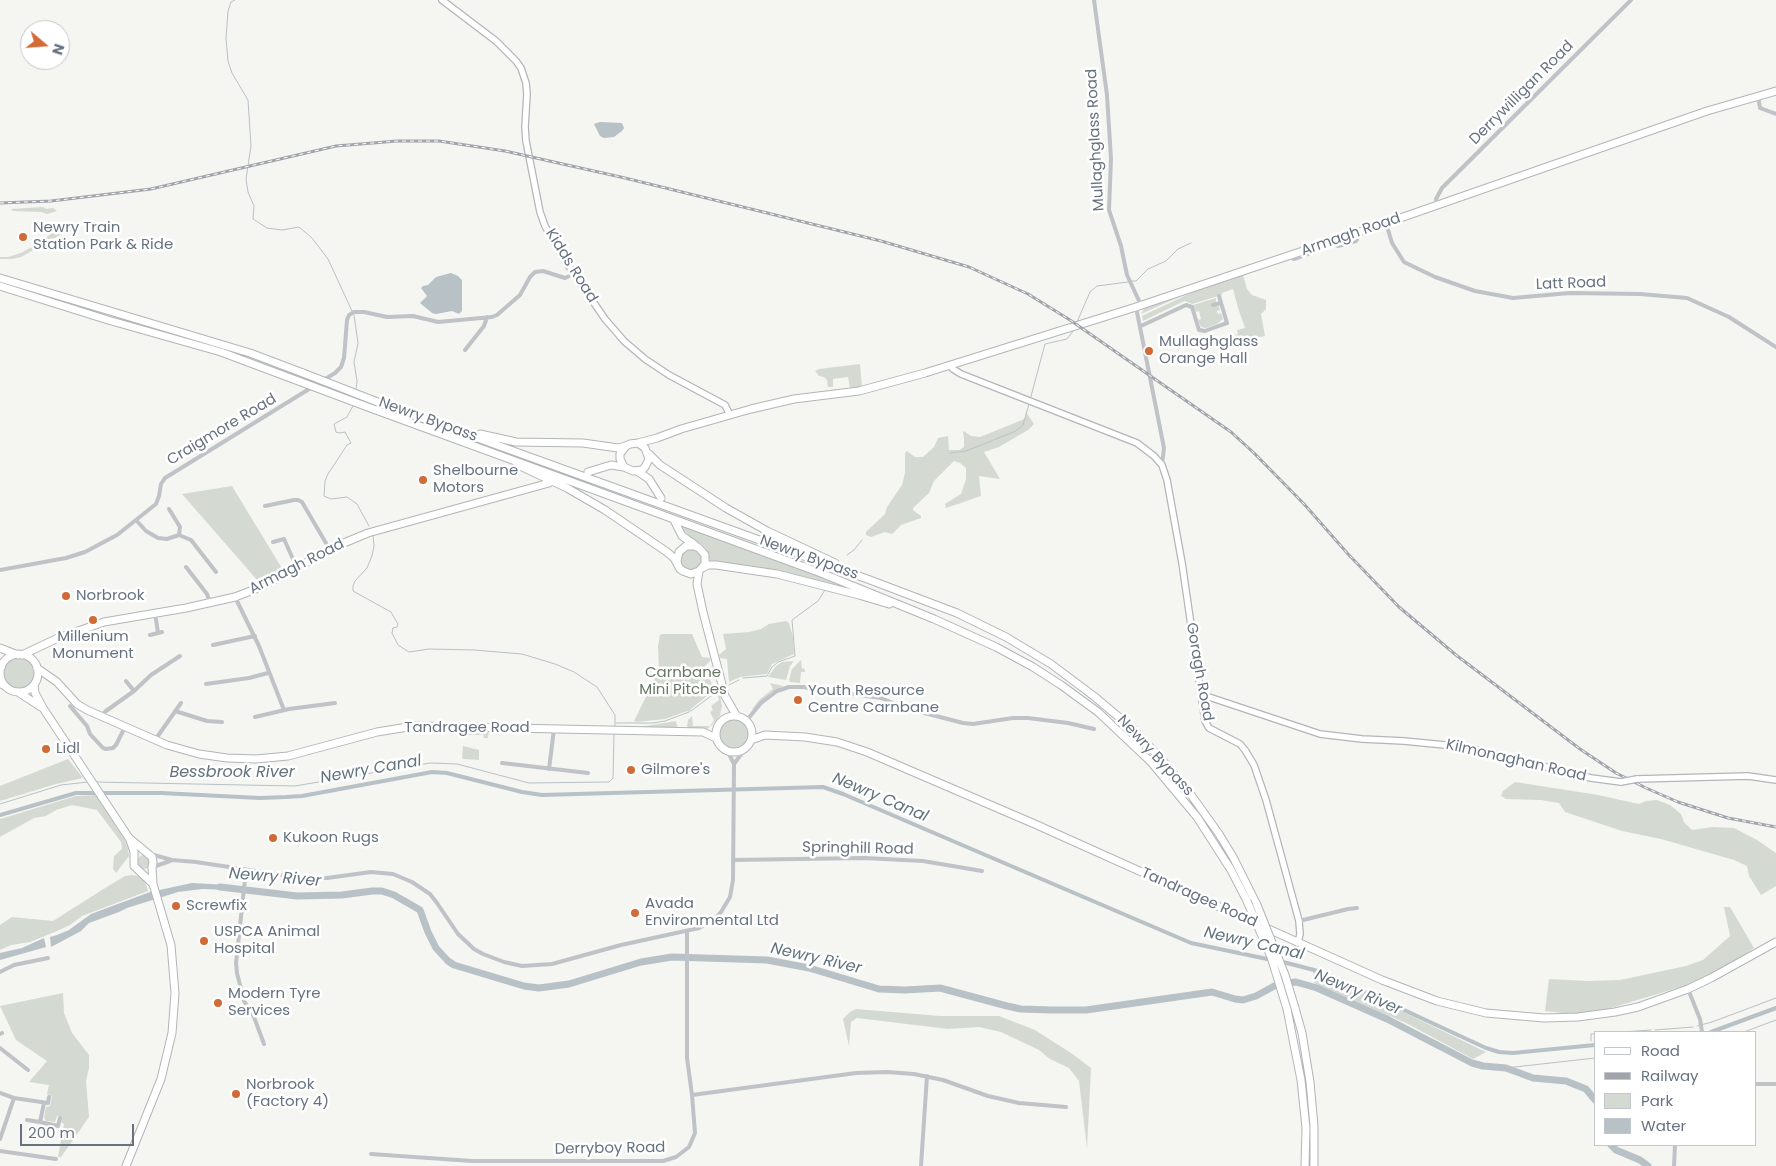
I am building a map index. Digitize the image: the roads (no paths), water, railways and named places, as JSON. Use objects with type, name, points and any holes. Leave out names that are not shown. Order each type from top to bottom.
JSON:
[{"type":"highway","name":"Armagh Road","points":[[638,443],[730,415],[790,400],[858,391],[925,373],[1139,306],[1386,223],[1707,111],[1776,91]]},
{"type":"highway","name":"Newry Bypass","points":[[0,278],[250,353],[870,580],[957,614],[1006,637],[1051,664],[1096,697],[1134,730],[1189,792],[1220,834],[1233,857],[1257,905],[1283,967],[1302,1080],[1306,1128],[1305,1166]]},
{"type":"highway","name":"Newry Bypass","points":[[0,286],[100,318],[221,352],[821,572],[934,619],[996,648],[1033,667],[1061,685],[1114,726],[1151,762],[1183,799],[1222,855],[1247,901],[1302,1033],[1310,1082],[1315,1140],[1314,1166]]},
{"type":"highway","points":[[448,426],[516,442],[583,443],[614,448],[638,443],[660,465],[675,476],[746,520],[870,580]]},
{"type":"highway","points":[[649,479],[648,453],[657,438]]},
{"type":"highway","points":[[611,465],[626,446]]},
{"type":"highway","points":[[486,450],[567,488],[605,510],[667,552],[697,584],[725,696],[726,708],[716,728],[716,738],[720,746],[728,752],[744,750],[752,740],[752,729],[748,722]]},
{"type":"highway","points":[[620,454],[624,467]]},
{"type":"highway","points":[[588,472],[611,465],[637,471],[642,470],[648,463]]},
{"type":"highway","points":[[637,471],[649,479],[661,498]]},
{"type":"highway","name":"Armagh Road","points":[[20,655],[76,631],[104,622],[235,597],[261,588],[358,536],[549,483]]},
{"type":"highway","points":[[675,522],[682,536],[703,551],[705,555],[706,560],[697,584]]},
{"type":"highway","points":[[678,565],[677,560],[682,536]]},
{"type":"highway","points":[[679,552],[686,546],[695,546]]},
{"type":"highway","points":[[687,573],[691,574],[708,565],[716,565],[777,574],[859,594],[934,619]]},
{"type":"highway","points":[[44,645],[38,652],[35,693],[129,838],[135,857],[134,866],[141,871],[153,886],[169,936],[175,993],[172,1033],[161,1079],[126,1166]]},
{"type":"highway","points":[[36,666],[30,658],[0,649],[2,680],[8,688],[43,708]]},
{"type":"highway","points":[[2,666],[10,657],[20,655]]},
{"type":"highway","name":"Tandragee Road","points":[[36,666],[57,682],[77,704],[101,716],[155,740],[199,754],[227,758],[256,759],[288,756],[403,726],[703,732],[716,728]]},
{"type":"highway","points":[[17,692],[25,691],[36,681],[48,676]]},
{"type":"highway","points":[[725,696],[736,715],[765,735]]},
{"type":"highway","points":[[721,720],[736,715]]},
{"type":"highway","name":"Tandragee Road","points":[[703,732],[716,738]]},
{"type":"highway","name":"Tandragee Road","points":[[752,740],[765,735],[818,739],[873,754],[1037,825],[1382,980],[1437,1001],[1501,1015],[1544,1018],[1578,1017],[1638,1007],[1688,989],[1776,942]]},
{"type":"highway","points":[[129,838],[148,853],[154,862],[152,867],[153,886]]},
{"type":"highway","points":[[135,857],[139,853],[148,853]]},
{"type":"highway","points":[[141,871],[147,871],[152,867]]},
{"type":"main road","points":[[0,684],[8,688]]},
{"type":"street","name":"Kidds Road","points":[[442,0],[496,41],[521,68],[527,94],[526,141],[540,212],[552,240],[605,319],[624,342],[645,359],[669,375],[724,405],[730,415]]},
{"type":"street","name":"Mullaghglass Road","points":[[1094,0],[1107,95],[1111,159],[1109,210],[1139,306]]},
{"type":"street","name":"Derrywilligan Road","points":[[1438,205],[1436,199],[1442,188],[1631,0]]},
{"type":"street","points":[[1758,96],[1760,108],[1769,113],[1776,114]]},
{"type":"street","name":"Latt Road","points":[[1386,223],[1392,243],[1404,262],[1435,277],[1475,291],[1513,298],[1570,293],[1640,294],[1687,298],[1729,317],[1776,347]]},
{"type":"street","points":[[466,350],[484,326],[487,317],[497,315],[520,295],[535,272],[543,271],[565,278],[574,274]]},
{"type":"street","points":[[1141,326],[1186,305],[1192,308],[1199,330],[1205,331],[1227,323],[1219,296]]},
{"type":"street","points":[[1213,305],[1221,303]]},
{"type":"street","name":"Goragh Road","points":[[1139,306],[1164,448],[1162,465],[1170,495],[1204,717],[1208,726],[1240,744],[1254,765],[1266,800],[1299,921],[1300,934],[1298,942]]},
{"type":"street","name":"Craigmore Road","points":[[0,570],[51,562],[84,552],[117,535],[156,504],[160,484],[165,478],[341,368],[344,358],[345,328],[351,314],[364,312],[387,317],[413,316],[438,322],[487,317]]},
{"type":"street","points":[[950,365],[961,374],[1137,444],[1146,449],[1162,465]]},
{"type":"street","points":[[265,506],[298,500],[302,502],[330,550]]},
{"type":"street","points":[[169,508],[180,527],[180,535]]},
{"type":"street","points":[[136,520],[158,538],[167,539],[180,535],[192,540],[216,572]]},
{"type":"street","points":[[273,542],[284,539],[297,568]]},
{"type":"street","points":[[186,567],[207,594],[210,603]]},
{"type":"street","points":[[235,597],[255,636],[284,710]]},
{"type":"street","points":[[150,635],[160,632],[155,613]]},
{"type":"street","points":[[213,645],[255,636]]},
{"type":"street","points":[[101,716],[134,692],[151,675],[180,656]]},
{"type":"street","points":[[206,684],[249,678],[268,673]]},
{"type":"street","points":[[126,681],[134,692]]},
{"type":"street","points":[[748,722],[761,703],[777,692],[790,687],[804,687],[881,698],[905,708],[963,724],[1028,718],[1094,728]]},
{"type":"street","name":"Kilmonaghan Road","points":[[1201,697],[1209,697],[1320,734],[1465,747],[1591,778],[1621,782],[1637,779],[1748,776],[1776,780]]},
{"type":"street","points":[[155,740],[181,702]]},
{"type":"street","points":[[255,716],[334,703]]},
{"type":"street","points":[[70,706],[102,748],[113,748],[125,726]]},
{"type":"street","points":[[175,711],[207,721],[222,722]]},
{"type":"street","points":[[1088,727],[1089,721]]},
{"type":"street","points":[[549,769],[554,728]]},
{"type":"street","points":[[734,764],[744,750]]},
{"type":"street","points":[[148,853],[172,860],[309,879],[371,872],[403,877],[430,894],[458,934],[474,949],[504,962],[522,966],[552,964],[620,945],[687,931],[715,919],[726,905],[732,888],[734,764],[728,752]]},
{"type":"street","points":[[502,763],[588,773]]},
{"type":"street","name":"Springhill Road","points":[[733,860],[864,858],[922,861],[982,871]]},
{"type":"street","points":[[152,867],[172,860]]},
{"type":"street","points":[[246,870],[236,963],[237,973],[244,1001],[254,1017],[264,1044]]},
{"type":"street","points":[[1299,921],[1357,908]]},
{"type":"street","name":"Derryboy Road","points":[[371,1154],[472,1161],[670,1160],[684,1152],[692,1141],[695,1124],[687,1058],[687,931]]},
{"type":"street","points":[[0,972],[14,965],[48,958]]},
{"type":"street","points":[[1688,989],[1700,1019],[1702,1031]]},
{"type":"street","points":[[0,1048],[28,1070]]},
{"type":"street","points":[[692,1095],[868,1072],[895,1072],[943,1080],[1005,1100],[1066,1107]]},
{"type":"street","points":[[921,1166],[927,1076]]},
{"type":"street","points":[[1756,1084],[1776,1084]]},
{"type":"street","points":[[0,1093],[14,1098],[48,1103],[48,1097]]},
{"type":"street","points":[[0,1139],[2,1127],[14,1098]]},
{"type":"street","points":[[40,1122],[44,1102]]},
{"type":"street","points":[[27,1120],[58,1126],[60,1118]]},
{"type":"street","points":[[1674,1166],[1675,1146]]},
{"type":"street","points":[[0,1151],[56,1159]]},
{"type":"water","points":[[600,122],[622,123],[624,128],[614,137],[604,138],[600,136],[594,124]]},
{"type":"water","points":[[451,273],[462,280],[462,311],[459,314],[452,311],[432,313],[420,303],[427,296],[421,288],[428,285],[436,277]]},
{"type":"water","points":[[192,883],[229,885],[230,890],[202,889],[178,892],[127,908],[89,923],[81,931],[51,947],[50,937],[69,930],[91,914],[150,892]]},
{"type":"water","points":[[44,938],[46,947],[0,960],[0,953],[22,948]]},
{"type":"waterway","name":"Bessbrook River","points":[[235,0],[231,2],[228,11],[226,38],[228,61],[232,73],[248,100],[251,146],[246,179],[248,192],[254,206],[253,219],[267,228],[282,230],[299,227],[312,238],[328,259],[352,311]]},
{"type":"waterway","points":[[1132,281],[1136,281],[1148,269],[1166,261],[1178,249],[1191,243]]},
{"type":"waterway","points":[[1077,322],[1090,292],[1097,286],[1128,282]]},
{"type":"waterway","name":"Bessbrook River","points":[[354,315],[358,343],[354,362],[357,381],[356,390]]},
{"type":"waterway","points":[[1030,400],[1045,344],[1067,339],[1074,330]]},
{"type":"waterway","name":"Bessbrook River","points":[[354,404],[347,417],[334,424],[336,432],[345,432],[351,443],[347,445],[328,474],[325,481],[324,496],[331,499],[347,497],[357,504],[369,526]]},
{"type":"waterway","points":[[950,453],[966,451],[1016,431],[1023,425],[1029,404]]},
{"type":"waterway","name":"Bessbrook River","points":[[373,535],[374,546],[372,556],[367,568],[355,581],[353,591],[391,612],[398,624],[397,627],[393,628],[392,633],[398,645],[409,652],[429,649],[522,654],[555,664],[574,672],[597,687],[615,715],[615,727]]},
{"type":"waterway","points":[[847,555],[862,540]]},
{"type":"waterway","points":[[743,678],[767,676],[772,667],[778,662],[795,656],[792,620],[818,601],[825,590]]},
{"type":"waterway","points":[[729,685],[739,680]]},
{"type":"waterway","points":[[691,711],[719,690]]},
{"type":"waterway","points":[[616,723],[653,723],[665,721],[689,712]]},
{"type":"waterway","name":"Bessbrook River","points":[[95,782],[295,786],[430,763],[457,764],[529,783],[609,782],[613,778],[614,734]]},
{"type":"waterway","name":"Newry Canal","points":[[0,815],[76,793],[161,793],[260,798],[286,797],[302,796],[432,772],[447,773],[522,792],[542,795],[823,787],[1191,943],[1272,960]]},
{"type":"waterway","name":"Bessbrook River","points":[[0,804],[61,785],[88,782]]},
{"type":"waterway","name":"Newry River","points":[[220,887],[297,896],[342,895],[382,891],[394,895],[420,910],[436,948],[454,965],[524,986],[539,988],[569,984],[641,962],[672,957],[767,960],[809,968],[879,989],[940,988],[1021,1009],[1086,1010],[1212,992],[1243,1000],[1256,996],[1278,984],[1296,982],[1317,988],[1387,1019],[1472,1063],[1506,1068],[1533,1078],[1566,1081],[1586,1089],[1594,1099]]},
{"type":"waterway","name":"Newry Canal","points":[[1279,961],[1322,972],[1486,1048],[1499,1052],[1513,1053],[1594,1045]]},
{"type":"waterway","points":[[1697,1026],[1776,998]]},
{"type":"waterway","name":"Newry Canal","points":[[1714,1031],[1776,1008]]},
{"type":"waterway","points":[[1747,1031],[1776,1020]]},
{"type":"waterway","points":[[1655,1030],[1693,1027]]},
{"type":"waterway","points":[[1636,1031],[1651,1030]]},
{"type":"waterway","points":[[1591,1041],[1591,1034],[1594,1034]]},
{"type":"waterway","points":[[1506,1068],[1594,1058]]},
{"type":"waterway","name":"Newry River","points":[[1612,1146],[1616,1150],[1640,1160],[1648,1166]]},
{"type":"railway","points":[[0,203],[51,201],[151,189],[336,146],[397,141],[439,141],[505,151],[625,178],[881,241],[969,267],[1028,294],[1070,320],[1231,432],[1304,504],[1348,554],[1399,607],[1456,655],[1580,749],[1616,773],[1678,802],[1728,818],[1776,827]]},
{"type":"place","name":"Newry Train Station Park & Ride","points":[[23,237]]},
{"type":"place","name":"Mullaghglass Orange Hall","points":[[1149,351]]},
{"type":"place","name":"Shelbourne Motors","points":[[423,480]]},
{"type":"place","name":"Norbrook","points":[[66,596]]},
{"type":"place","name":"Millenium Monument","points":[[93,620]]},
{"type":"place","name":"Youth Resource Centre Carnbane","points":[[798,700]]},
{"type":"place","name":"Lidl","points":[[46,749]]},
{"type":"place","name":"Gilmore's","points":[[631,770]]},
{"type":"place","name":"Kukoon Rugs","points":[[273,838]]},
{"type":"place","name":"Screwfix","points":[[176,906]]},
{"type":"place","name":"Avada Environmental Ltd","points":[[635,913]]},
{"type":"place","name":"USPCA Animal Hospital","points":[[204,941]]},
{"type":"place","name":"Modern Tyre Services","points":[[218,1003]]},
{"type":"place","name":"Norbrook (Factory 4)","points":[[236,1094]]},
{"type":"park label","name":"Carnbane Mini Pitches","points":[[683,682]]}]
